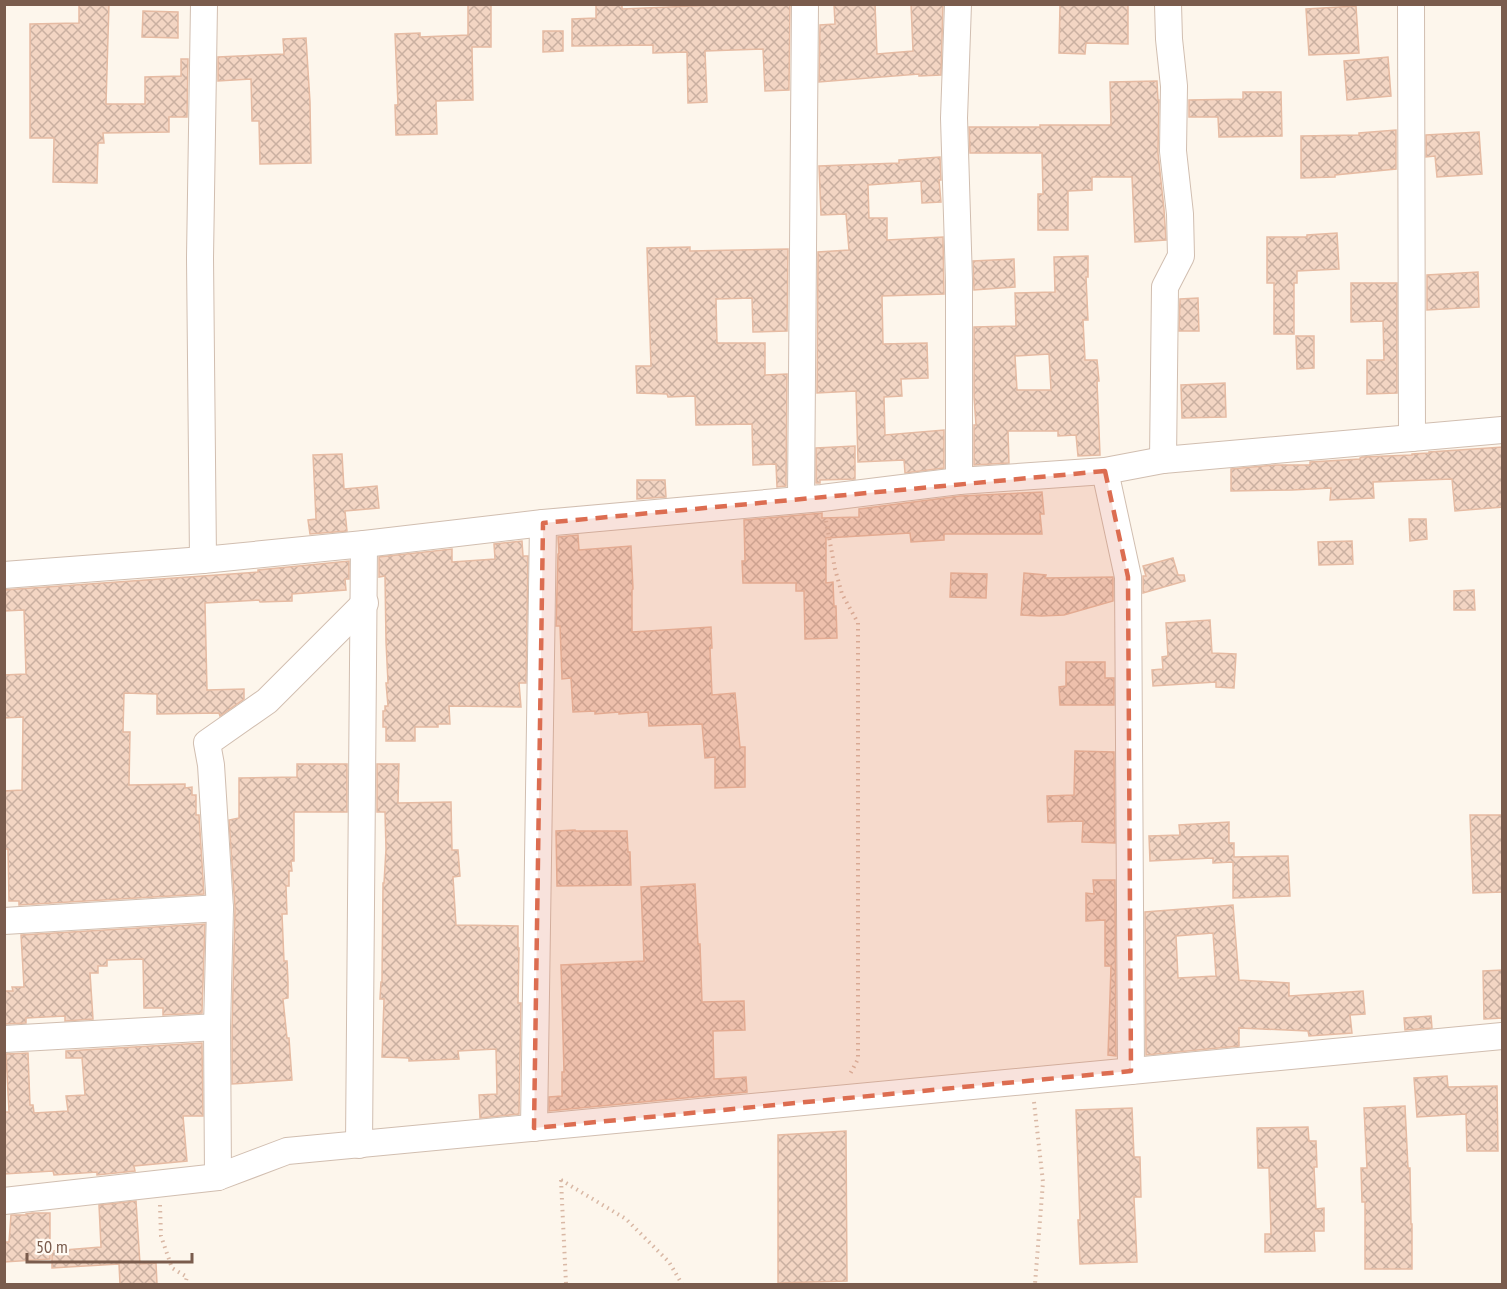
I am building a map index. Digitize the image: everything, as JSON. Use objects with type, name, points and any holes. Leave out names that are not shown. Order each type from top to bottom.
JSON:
[{"type":"street","points":[[203,560],[200,258],[204,4]]},
{"type":"street","points":[[805,4],[812,498]]},
{"type":"street","points":[[958,4],[954,118],[959,281],[959,481]]},
{"type":"street","points":[[1163,460],[1165,287],[1181,256],[1180,214],[1173,151],[1174,86],[1168,4]]},
{"type":"street","points":[[1411,4],[1412,438]]},
{"type":"street","points":[[4,575],[203,560],[959,481],[1105,471],[1163,460],[1503,430]]},
{"type":"street","points":[[1105,471],[1128,578],[1131,1071]]},
{"type":"street","points":[[534,1128],[543,523]]},
{"type":"street","points":[[359,1144],[364,543]]},
{"type":"street","points":[[218,1177],[217,1027],[220,908],[211,765],[207,743],[267,701],[365,603]]},
{"type":"street","points":[[4,921],[220,908]]},
{"type":"street","points":[[4,1039],[217,1027]]},
{"type":"street","points":[[4,1201],[218,1177],[287,1151],[1503,1036]]},
{"type":"path","points":[[812,498],[842,594],[858,623],[858,1059],[847,1079],[841,1099]]},
{"type":"path","points":[[1032,1080],[1043,1182],[1035,1284]]},
{"type":"path","points":[[566,1284],[561,1180],[626,1219],[669,1262],[682,1284]]},
{"type":"path","points":[[160,1184],[161,1236],[172,1268],[187,1277],[185,1284]]},
{"type":"highlighted area","points":[[1105,471],[1128,577],[1131,1071],[534,1128],[543,523]]},
{"type":"building","points":[[79,4],[109,4],[106,104],[145,104],[145,77],[181,76],[181,59],[188,59],[187,117],[169,117],[169,132],[103,133],[104,143],[98,143],[97,183],[53,182],[54,138],[30,138],[30,24],[79,23]]},
{"type":"building","points":[[468,4],[491,4],[491,47],[472,47],[473,100],[436,101],[437,134],[396,135],[395,105],[398,105],[395,34],[420,33],[420,37],[468,35]]},
{"type":"building","points":[[596,4],[622,4],[622,9],[790,4],[789,90],[765,91],[763,49],[705,51],[707,102],[688,103],[687,52],[653,53],[653,45],[572,46],[572,19],[596,18]]},
{"type":"building","points":[[834,4],[875,4],[877,54],[913,51],[911,4],[943,4],[941,75],[919,76],[919,74],[819,82],[820,25],[835,24]]},
{"type":"building","points":[[1060,4],[1128,4],[1128,44],[1086,43],[1085,54],[1059,53]]},
{"type":"building","points":[[1356,6],[1359,53],[1309,55],[1306,9]]},
{"type":"building","points":[[143,11],[178,12],[178,38],[142,37]]},
{"type":"building","points":[[543,31],[563,31],[563,51],[543,52]]},
{"type":"building","points":[[306,38],[311,163],[260,164],[259,121],[252,121],[251,79],[218,81],[218,57],[284,54],[283,39]]},
{"type":"building","points":[[1388,57],[1391,96],[1347,100],[1344,61]]},
{"type":"building","points":[[1157,81],[1158,153],[1166,240],[1135,242],[1132,177],[1092,177],[1092,190],[1068,191],[1068,230],[1038,230],[1038,194],[1043,194],[1042,153],[970,153],[969,127],[1111,125],[1110,82]]},
{"type":"building","points":[[1243,92],[1281,92],[1282,136],[1219,137],[1218,117],[1189,117],[1189,100],[1243,99]]},
{"type":"building","points":[[1396,130],[1396,169],[1335,175],[1335,177],[1301,178],[1301,136],[1359,135],[1359,133]]},
{"type":"building","points":[[1479,132],[1482,174],[1437,177],[1435,156],[1426,157],[1426,135]]},
{"type":"building","points":[[940,157],[941,202],[922,203],[921,181],[868,185],[869,218],[887,218],[887,240],[943,237],[944,294],[882,296],[883,344],[927,343],[928,378],[901,379],[902,396],[884,397],[885,435],[944,430],[944,468],[905,473],[904,460],[858,462],[856,391],[817,393],[818,252],[849,250],[846,214],[821,215],[819,166],[899,163],[899,160]]},
{"type":"building","points":[[1337,233],[1339,269],[1297,271],[1297,283],[1294,283],[1294,334],[1274,334],[1274,283],[1267,283],[1267,237],[1307,237],[1307,235]]},
{"type":"building","points":[[690,247],[690,251],[788,249],[787,331],[753,332],[752,298],[716,299],[717,343],[765,343],[765,375],[787,374],[786,486],[777,487],[776,464],[753,465],[752,424],[696,425],[695,396],[668,397],[667,394],[637,393],[636,366],[651,366],[647,248]]},
{"type":"building","points":[[1088,256],[1088,277],[1086,277],[1088,320],[1083,320],[1085,360],[1097,360],[1100,455],[1078,456],[1076,435],[1058,436],[1058,431],[1008,431],[1009,463],[974,465],[974,425],[976,425],[974,327],[1016,326],[1015,293],[1055,292],[1054,257]],"holes":[[[1049,354],[1051,390],[1017,390],[1015,356]]]},
{"type":"building","points":[[1014,259],[1015,287],[974,290],[973,261]]},
{"type":"building","points":[[1478,272],[1479,307],[1427,310],[1427,275]]},
{"type":"building","points":[[1351,283],[1397,283],[1397,393],[1367,394],[1367,360],[1384,360],[1383,321],[1351,322]]},
{"type":"building","points":[[1198,298],[1199,331],[1179,331],[1180,299]]},
{"type":"building","points":[[1296,336],[1314,336],[1314,368],[1297,369]]},
{"type":"building","points":[[1225,383],[1226,417],[1182,418],[1181,385]]},
{"type":"building","points":[[855,446],[855,479],[820,480],[820,483],[816,483],[816,448]]},
{"type":"building","points":[[1503,447],[1503,507],[1455,511],[1452,479],[1373,482],[1374,498],[1330,500],[1331,488],[1231,491],[1231,469],[1310,465],[1310,462],[1362,457]]},
{"type":"building","points":[[342,454],[344,489],[377,486],[379,508],[345,511],[347,531],[310,534],[308,520],[316,519],[313,455]]},
{"type":"building","points":[[637,480],[665,480],[666,497],[637,499]]},
{"type":"building","points":[[1042,492],[1044,514],[1040,514],[1042,534],[944,534],[944,540],[911,542],[910,533],[826,538],[826,583],[833,582],[837,638],[805,639],[804,591],[796,591],[796,583],[743,583],[744,520],[822,513],[822,518],[859,517],[859,509],[960,496]]},
{"type":"building","points":[[1409,519],[1426,519],[1427,539],[1410,541]]},
{"type":"building","points":[[578,535],[579,550],[631,546],[632,632],[711,627],[712,695],[735,693],[740,747],[745,747],[745,787],[715,788],[715,757],[705,758],[702,724],[649,726],[648,712],[595,714],[595,711],[573,712],[571,678],[562,679],[560,626],[556,626],[558,537]]},
{"type":"building","points":[[522,541],[523,556],[528,556],[526,683],[519,683],[521,707],[449,706],[450,724],[438,724],[438,727],[415,727],[415,741],[386,741],[386,727],[383,727],[383,711],[385,711],[385,706],[388,706],[385,576],[379,577],[379,557],[452,549],[452,562],[495,559],[494,544]]},
{"type":"building","points":[[1352,541],[1353,564],[1319,565],[1318,542]]},
{"type":"building","points":[[1173,558],[1178,575],[1184,575],[1185,581],[1143,593],[1143,576],[1146,576],[1143,566]]},
{"type":"building","points":[[349,561],[349,579],[345,579],[346,590],[292,594],[292,601],[205,603],[207,690],[244,689],[244,699],[220,716],[219,713],[157,714],[157,694],[124,693],[123,732],[130,732],[129,785],[185,784],[185,788],[192,787],[192,795],[196,795],[196,815],[199,815],[204,894],[19,905],[19,901],[9,901],[8,849],[4,849],[4,791],[22,790],[23,717],[4,718],[4,675],[26,674],[24,610],[4,611],[4,590],[258,572],[258,570]]},
{"type":"building","points":[[951,573],[987,574],[986,598],[950,597]]},
{"type":"building","points":[[1024,573],[1046,575],[1045,578],[1113,577],[1113,601],[1064,615],[1021,615]]},
{"type":"building","points":[[1474,590],[1475,610],[1454,610],[1454,591]]},
{"type":"building","points":[[1210,620],[1212,653],[1236,654],[1234,688],[1216,687],[1216,682],[1153,686],[1152,670],[1163,669],[1162,657],[1168,656],[1166,623]]},
{"type":"building","points":[[1066,662],[1105,662],[1105,678],[1114,678],[1114,705],[1060,705],[1059,687],[1066,686]]},
{"type":"building","points":[[1075,751],[1114,752],[1115,843],[1082,842],[1083,821],[1048,822],[1047,796],[1074,795]]},
{"type":"building","points":[[297,764],[347,764],[347,812],[294,812],[294,861],[291,861],[292,871],[289,871],[289,886],[286,886],[287,914],[282,914],[284,961],[287,961],[288,981],[288,998],[283,999],[292,1080],[232,1084],[235,908],[229,820],[239,818],[239,778],[297,777]]},
{"type":"building","points":[[377,764],[399,764],[398,803],[451,802],[452,850],[458,850],[460,876],[453,877],[456,925],[518,926],[518,1003],[521,1003],[519,1114],[480,1118],[479,1095],[497,1094],[496,1049],[458,1051],[459,1059],[409,1061],[409,1058],[382,1057],[384,999],[380,999],[386,849],[385,812],[377,812]]},
{"type":"building","points":[[1470,815],[1503,815],[1503,892],[1473,893]]},
{"type":"building","points":[[1229,822],[1229,843],[1234,843],[1234,857],[1288,856],[1290,896],[1233,898],[1233,862],[1213,863],[1213,858],[1150,861],[1149,836],[1180,835],[1179,825]]},
{"type":"building","points":[[556,831],[627,831],[631,885],[557,886]]},
{"type":"building","points":[[1093,880],[1115,880],[1116,1056],[1108,1055],[1111,966],[1105,966],[1105,920],[1086,921],[1086,893],[1094,894]]},
{"type":"building","points":[[695,884],[702,1002],[744,1001],[745,1030],[713,1031],[714,1079],[746,1077],[747,1092],[549,1111],[549,1097],[562,1096],[562,1072],[564,1072],[561,965],[644,961],[641,887]]},
{"type":"building","points":[[1233,905],[1239,980],[1289,983],[1289,996],[1363,991],[1365,1014],[1350,1015],[1352,1033],[1309,1036],[1308,1031],[1239,1028],[1239,1046],[1146,1055],[1145,912]],"holes":[[[1213,933],[1216,976],[1178,978],[1176,936]]]},
{"type":"building","points":[[205,924],[202,1013],[163,1015],[163,1008],[144,1008],[143,959],[107,960],[107,966],[98,966],[98,973],[90,973],[93,1019],[65,1021],[65,1016],[26,1018],[26,1023],[5,1024],[4,991],[13,991],[12,987],[24,987],[21,935]]},
{"type":"building","points":[[1503,970],[1503,1018],[1484,1019],[1483,971]]},
{"type":"building","points":[[1431,1016],[1432,1028],[1405,1030],[1404,1018]]},
{"type":"building","points":[[202,1043],[203,1116],[183,1116],[187,1161],[134,1166],[135,1171],[97,1175],[97,1172],[54,1175],[53,1171],[4,1174],[4,1112],[9,1112],[6,1054],[28,1053],[30,1105],[33,1105],[34,1113],[68,1111],[66,1096],[85,1095],[82,1058],[66,1058],[66,1051]]},
{"type":"building","points":[[1447,1076],[1448,1087],[1497,1086],[1498,1151],[1467,1151],[1466,1114],[1417,1117],[1414,1078]]},
{"type":"building","points":[[1405,1106],[1408,1168],[1410,1168],[1412,1269],[1365,1269],[1365,1202],[1362,1202],[1361,1168],[1367,1168],[1364,1108]]},
{"type":"building","points":[[1132,1108],[1134,1157],[1140,1157],[1141,1197],[1134,1197],[1137,1262],[1080,1264],[1076,1110]]},
{"type":"building","points":[[1308,1127],[1309,1141],[1316,1141],[1317,1167],[1314,1167],[1316,1209],[1324,1208],[1324,1231],[1314,1231],[1315,1251],[1265,1252],[1265,1234],[1271,1234],[1269,1168],[1258,1168],[1257,1128]]},
{"type":"building","points":[[846,1131],[847,1281],[778,1283],[778,1135]]},
{"type":"building","points":[[136,1201],[140,1264],[156,1263],[157,1284],[120,1284],[119,1264],[52,1268],[52,1251],[101,1247],[99,1205]]},
{"type":"building","points":[[50,1213],[50,1259],[4,1262],[4,1242],[9,1242],[11,1215]]}]
